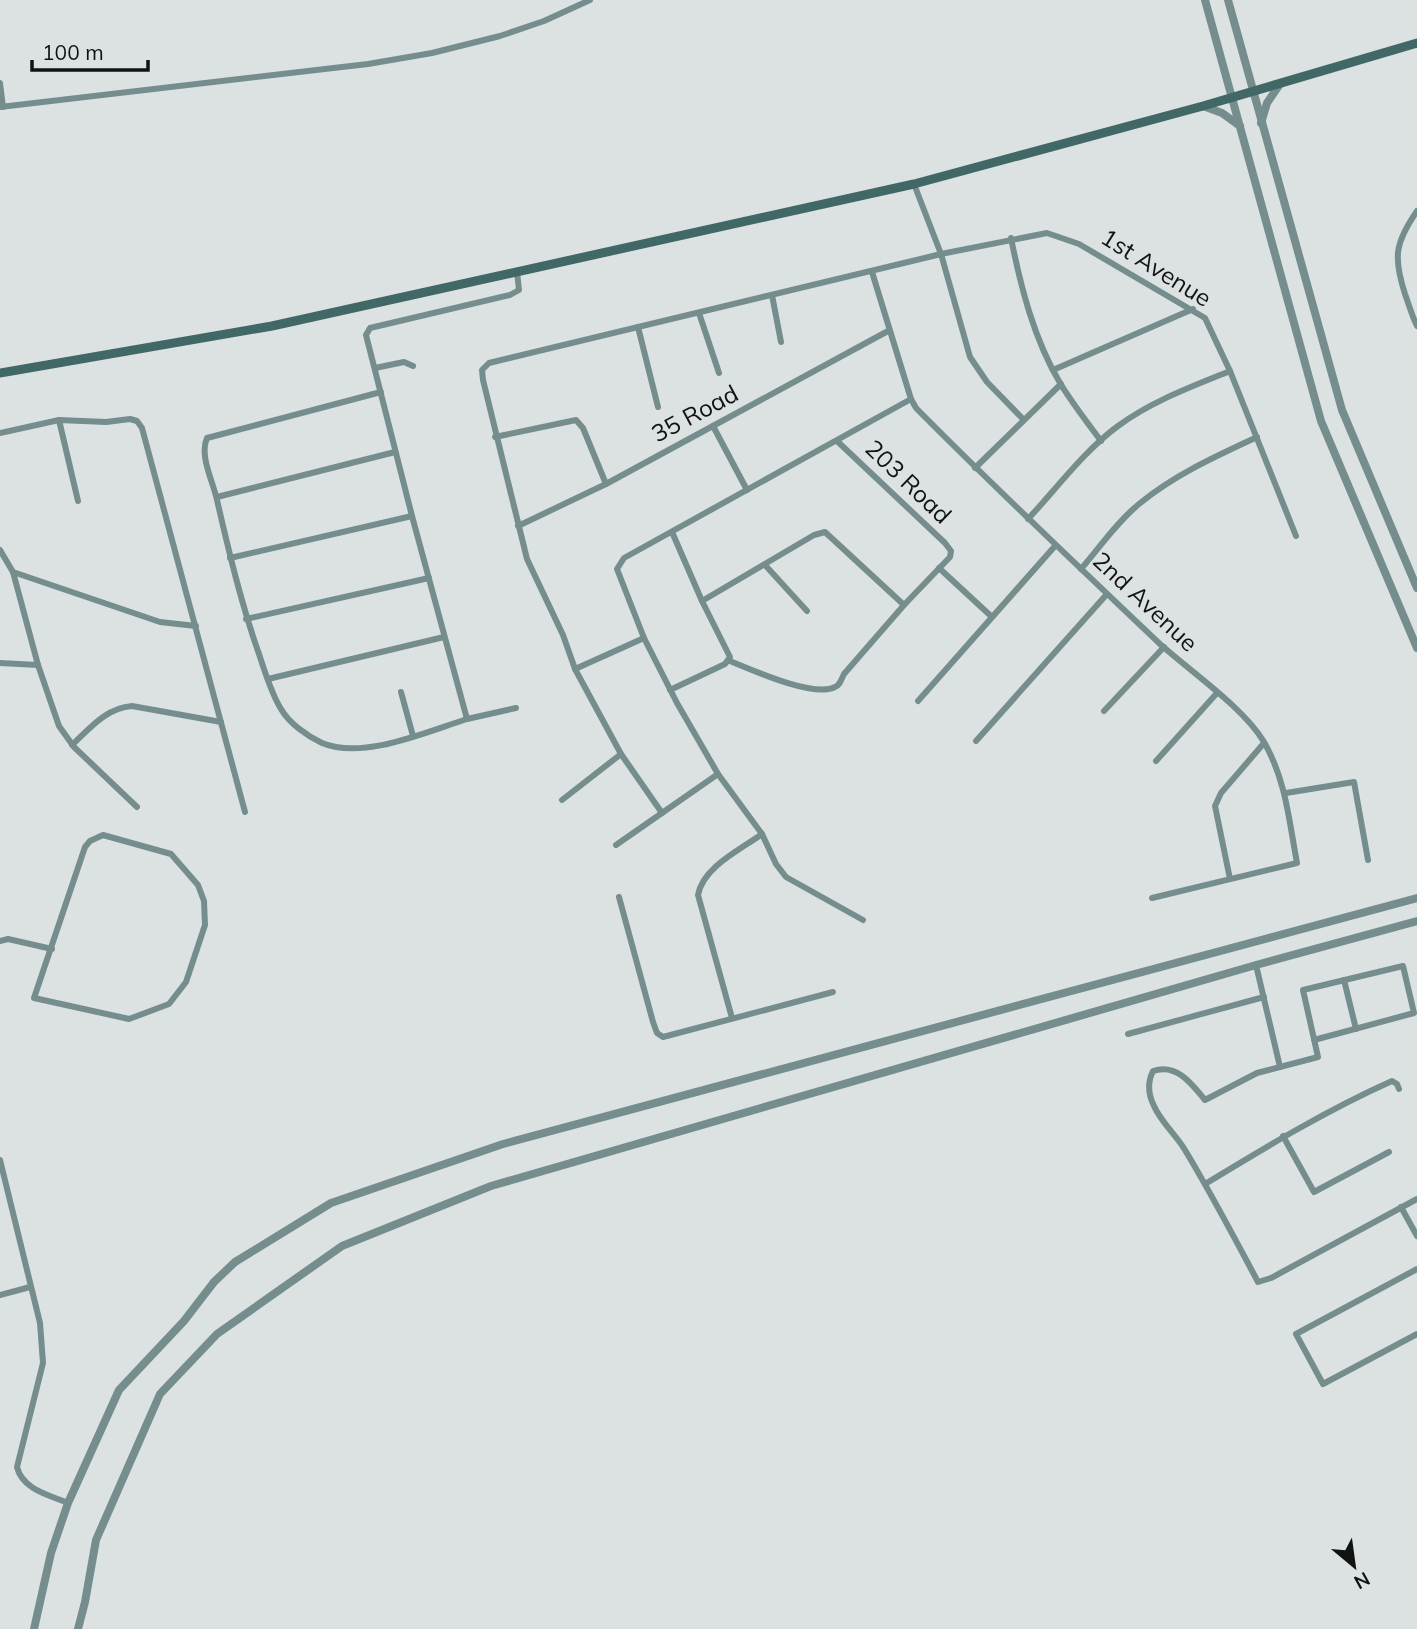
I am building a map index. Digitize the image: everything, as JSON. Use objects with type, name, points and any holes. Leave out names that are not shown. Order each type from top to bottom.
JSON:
[{"type":"main road","points":[[0,373],[272,326],[914,184],[1203,106],[1417,43]]},
{"type":"street","points":[[0,83],[1,107],[368,64],[432,53],[500,36],[544,21],[590,0]]},
{"type":"street","points":[[1205,0],[1321,421],[1417,648]]},
{"type":"street","points":[[1228,0],[1342,410],[1417,588]]},
{"type":"street","points":[[1261,123],[1267,103],[1280,84]]},
{"type":"street","points":[[1203,106],[1222,113],[1241,127]]},
{"type":"street","points":[[914,184],[941,254],[970,357],[987,382],[1023,419]]},
{"type":"street","points":[[1417,211],[1403,232],[1396,255],[1399,275],[1417,326]]},
{"type":"street","name":"1st Avenue","points":[[495,437],[482,374],[485,366],[941,254],[1047,233],[1079,244],[1205,318],[1230,371],[1296,536]]},
{"type":"street","points":[[1011,238],[1033,323],[1053,370],[1101,441]]},
{"type":"street","points":[[467,719],[366,335],[370,328],[510,295],[519,290],[517,272]]},
{"type":"street","name":"2nd Avenue","points":[[872,272],[911,400],[975,468],[1055,546],[1244,717],[1265,743],[1286,793],[1297,863],[1230,879]]},
{"type":"street","points":[[772,295],[781,342]]},
{"type":"street","points":[[1053,370],[1193,309]]},
{"type":"street","points":[[699,313],[719,373]]},
{"type":"street","points":[[638,327],[658,407]]},
{"type":"street","name":"35 Road","points":[[518,526],[606,484],[888,331]]},
{"type":"street","points":[[375,368],[404,362],[413,366]]},
{"type":"street","points":[[1028,519],[1117,427],[1156,402],[1230,371]]},
{"type":"street","points":[[975,468],[1061,384]]},
{"type":"street","points":[[381,392],[207,438],[203,449],[246,619],[281,710],[292,722],[321,742],[351,749],[413,736],[467,719],[516,708]]},
{"type":"street","points":[[863,920],[786,877],[776,863],[762,834],[718,774],[670,690],[644,638],[617,569],[624,558],[911,400]]},
{"type":"street","points":[[0,433],[60,420],[106,422],[130,419],[137,421],[142,428],[245,811]]},
{"type":"street","points":[[60,420],[78,501]]},
{"type":"street","points":[[606,484],[583,428],[576,420],[495,437],[527,559],[563,635],[575,669],[621,754],[662,813]]},
{"type":"street","points":[[713,426],[747,490]]},
{"type":"street","points":[[1081,569],[1137,506],[1152,494],[1199,464],[1256,437]]},
{"type":"street","name":"203 Road","points":[[838,441],[951,551],[950,557],[939,568]]},
{"type":"street","points":[[217,497],[395,452]]},
{"type":"street","points":[[230,558],[412,516]]},
{"type":"street","points":[[672,532],[702,601],[729,653],[730,661]]},
{"type":"street","points":[[702,601],[814,535],[825,532],[904,604]]},
{"type":"street","points":[[918,701],[1055,546]]},
{"type":"street","points":[[0,550],[13,572],[58,726],[72,745],[137,807]]},
{"type":"street","points":[[765,565],[807,611]]},
{"type":"street","points":[[670,690],[730,661],[791,684],[820,690],[833,689],[904,604],[939,568],[992,617]]},
{"type":"street","points":[[13,572],[160,622],[196,626]]},
{"type":"street","points":[[246,619],[429,578]]},
{"type":"street","points":[[976,741],[1107,594]]},
{"type":"street","points":[[268,679],[444,637]]},
{"type":"street","points":[[575,669],[644,638]]},
{"type":"street","points":[[1104,711],[1164,647]]},
{"type":"street","points":[[0,663],[38,665]]},
{"type":"street","points":[[401,692],[413,736]]},
{"type":"street","points":[[1156,761],[1217,693]]},
{"type":"street","points":[[72,745],[108,712],[119,707],[132,706],[221,722]]},
{"type":"street","points":[[1152,898],[1230,879],[1215,807],[1221,793],[1265,743]]},
{"type":"street","points":[[562,800],[621,754]]},
{"type":"street","points":[[616,845],[718,774]]},
{"type":"street","points":[[1286,793],[1354,782],[1368,860]]},
{"type":"street","points":[[732,1018],[698,895],[699,887],[707,874],[762,834]]},
{"type":"street","points":[[96,837],[116,837],[171,854],[198,885],[204,901],[205,925],[186,982],[169,1004],[129,1019],[34,998],[52,949],[85,847],[96,837]]},
{"type":"street","points":[[620,897],[657,1033],[663,1037],[833,992]]},
{"type":"street","points":[[34,1629],[51,1553],[68,1503],[119,1390],[184,1321],[214,1282],[235,1262],[331,1203],[503,1144],[1417,898]]},
{"type":"street","points":[[78,1629],[96,1540],[160,1394],[217,1334],[342,1246],[491,1186],[1417,921]]},
{"type":"street","points":[[0,941],[21,942],[52,949]]},
{"type":"street","points":[[1256,965],[1280,1067]]},
{"type":"street","points":[[1314,1040],[1415,1013],[1403,966],[1303,990],[1314,1040],[1318,1057],[1257,1073],[1205,1100],[1183,1074],[1159,1069],[1153,1071],[1148,1081],[1155,1108],[1177,1137],[1205,1184],[1258,1282],[1271,1278],[1417,1199]]},
{"type":"street","points":[[1344,980],[1356,1029]]},
{"type":"street","points":[[1128,1034],[1265,997]]},
{"type":"street","points":[[1205,1184],[1283,1136],[1392,1081],[1399,1089]]},
{"type":"street","points":[[1283,1136],[1314,1192],[1389,1152]]},
{"type":"street","points":[[0,1160],[3,1186],[40,1324],[43,1363],[17,1467],[19,1477],[25,1484],[68,1503]]},
{"type":"street","points":[[1401,1207],[1417,1236]]},
{"type":"street","points":[[1417,1269],[1296,1334],[1323,1384],[1417,1335]]},
{"type":"street","points":[[0,1296],[30,1287]]}]
